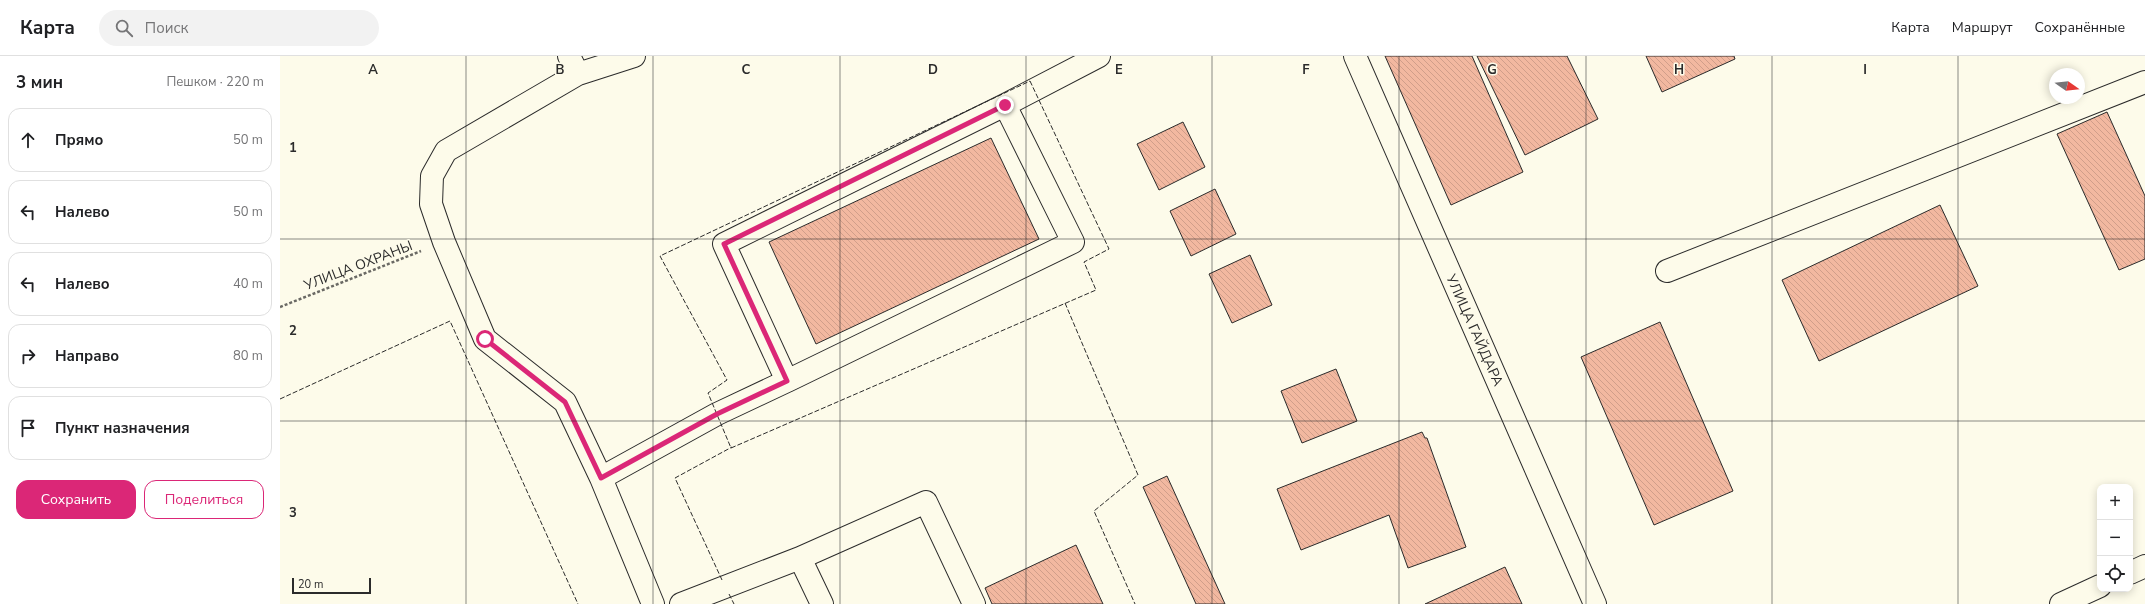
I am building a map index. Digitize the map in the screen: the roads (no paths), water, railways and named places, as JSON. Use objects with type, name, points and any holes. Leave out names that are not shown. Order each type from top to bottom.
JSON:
[{"type":"street","points":[[634,56],[573,65],[446,151],[432,176],[431,204],[444,242],[485,339],[565,402],[601,478],[653,604]]},
{"type":"street","points":[[787,381],[724,244],[1005,105],[1099,56]]},
{"type":"street","name":"УЛИЦА ГАЙДАРА","points":[[1355,56],[1595,604]]},
{"type":"street","points":[[1667,271],[2145,82]]},
{"type":"street","points":[[601,478],[717,414],[1073,242],[1005,105]]},
{"type":"street","points":[[681,604],[800,558],[926,502],[974,604]]},
{"type":"street","points":[[800,558],[822,604]]},
{"type":"street","points":[[2133,572],[2145,566]]},
{"type":"street","points":[[2061,604],[2097,587]]}]
